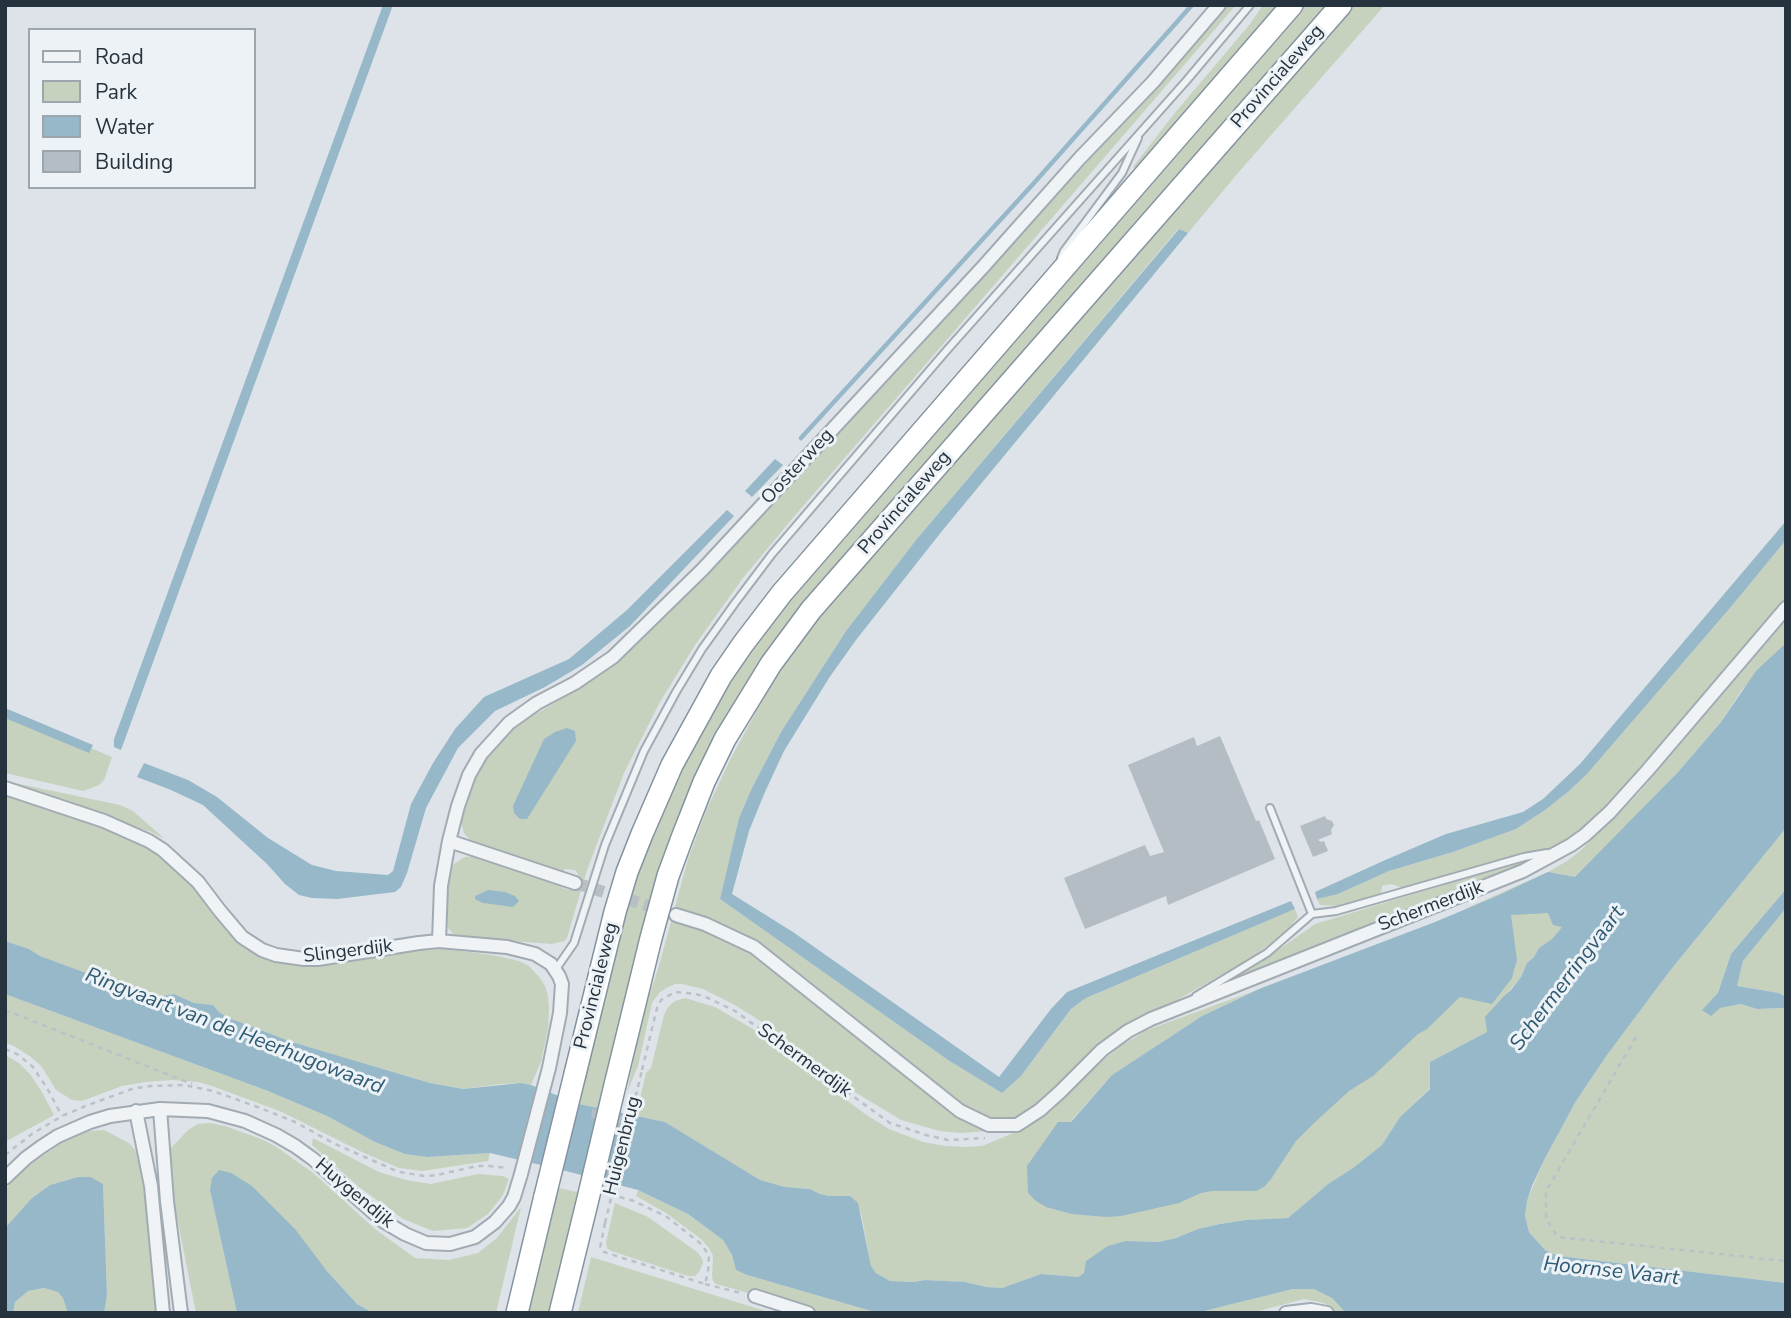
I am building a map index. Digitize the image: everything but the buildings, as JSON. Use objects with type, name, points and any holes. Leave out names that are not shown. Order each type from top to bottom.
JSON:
[{"type":"highway","name":"Provincialeweg","points":[[517,1313],[627,872],[672,765],[721,676],[782,593],[1292,5]]},
{"type":"highway","name":"Provincialeweg","points":[[615,1085],[651,938],[668,876],[682,838],[704,782],[725,739],[771,664],[811,610],[1341,5]]},
{"type":"highway","name":"Huigenbrug","points":[[561,1313],[615,1085]]},
{"type":"street","name":"Oosterweg","points":[[439,941],[440,886],[458,806],[469,775],[495,737],[509,723],[537,704],[575,683],[613,657],[663,608],[746,523],[974,277],[1080,158],[1153,82],[1219,5]]},
{"type":"street","name":"Schermerdijk","points":[[676,915],[705,924],[754,947],[960,1111],[989,1125],[1017,1125],[1060,1092],[1102,1050],[1128,1031],[1173,1009],[1523,871],[1585,835],[1656,761],[1786,608]]},
{"type":"street","name":"Slingerdijk","points":[[5,788],[104,821],[149,841],[198,882],[242,937],[262,950],[276,955],[304,960],[318,959],[439,941],[519,948],[535,954],[556,969]]},
{"type":"street","points":[[449,841],[575,883]]},
{"type":"street","name":"Huygendijk","points":[[5,1178],[26,1158],[58,1136],[90,1122],[136,1111],[208,1111],[236,1117],[276,1135],[313,1159],[383,1221],[415,1240],[450,1244],[475,1237],[485,1232],[509,1206],[521,1174],[549,1068],[562,1002],[562,984],[556,969]]},
{"type":"street","points":[[160,1109],[167,1201],[181,1313]]},
{"type":"street","points":[[136,1111],[151,1186],[163,1313]]},
{"type":"street","points":[[755,1296],[808,1313]]},
{"type":"street","points":[[1286,1313],[1311,1310],[1327,1313]]},
{"type":"lane","name":"Provincialeweg","points":[[556,969],[574,943],[605,845],[644,751],[702,649],[735,603],[772,555],[947,350],[1188,80],[1250,5]]},
{"type":"lane","name":"Provincialeweg","points":[[1049,285],[1064,251],[1122,173],[1140,133]]},
{"type":"lane","points":[[1270,808],[1312,914]]},
{"type":"lane","points":[[1173,1009],[1267,953],[1312,914],[1336,911],[1524,857],[1561,851]]},
{"type":"path","name":"Schermerdijk","points":[[642,1070],[661,1000],[674,992],[696,994],[735,1012],[890,1123],[948,1140],[991,1137]]},
{"type":"path","points":[[5,1010],[276,1114]]},
{"type":"path","points":[[1636,1037],[1546,1191],[1546,1219],[1558,1237],[1786,1261]]},
{"type":"path","points":[[5,1049],[17,1054],[32,1066],[62,1116],[132,1088],[171,1084],[198,1086]]},
{"type":"path","name":"Huigenbrug","points":[[605,1223],[642,1070]]},
{"type":"path","points":[[705,1284],[755,1296]]},
{"type":"green space","points":[[1228,5],[1236,5],[792,519],[743,578],[695,645],[660,702],[624,773],[587,870],[567,938],[552,944],[459,937],[452,933],[445,914],[448,877],[454,864],[465,857],[476,856],[559,882],[561,887],[568,890],[577,885],[578,874],[575,870],[565,869],[563,872],[473,843],[464,833],[460,819],[468,795],[481,766],[500,741],[520,723],[577,690],[621,659],[673,609],[919,348]]},
{"type":"green space","points":[[1263,5],[1280,5],[1139,168],[1133,167],[1250,24]]},
{"type":"green space","points":[[1303,5],[1331,5],[779,639],[648,926],[598,1108],[579,1104],[615,944],[638,869],[671,785],[733,675],[789,598]]},
{"type":"green space","points":[[1353,5],[1385,5],[1188,233],[1178,229],[916,540],[846,631],[781,732],[751,790],[739,818],[720,899],[948,1060],[1002,1093],[1021,1076],[1071,1009],[1086,998],[1295,909],[1298,917],[1286,932],[1251,958],[1177,1000],[1026,1114],[990,1131],[940,1131],[901,1120],[855,1092],[767,1025],[703,989],[682,984],[666,988],[652,1003],[638,1066],[627,1092],[643,1014],[688,859],[706,811],[730,760],[784,660],[854,571]]},
{"type":"green space","points":[[1786,540],[1786,600],[1623,792],[1582,833],[1568,842],[1544,851],[1512,857],[1403,888],[1391,884],[1382,886],[1381,894],[1361,901],[1338,906],[1320,905],[1317,899],[1338,894],[1389,871],[1516,829],[1545,810],[1587,774]]},
{"type":"green space","points":[[1786,620],[1786,643],[1741,691],[1721,722],[1679,771],[1628,824],[1575,878],[1555,873],[1529,883],[1548,913],[1562,927],[1552,939],[1539,948],[1527,963],[1521,977],[1497,1005],[1487,1032],[1430,1062],[1430,1088],[1400,1117],[1382,1145],[1328,1184],[1288,1218],[1220,1224],[1159,1242],[1126,1241],[1078,1277],[1041,1274],[1002,1288],[965,1282],[890,1281],[876,1273],[871,1266],[861,1213],[850,1196],[829,1196],[810,1189],[785,1187],[759,1180],[665,1122],[636,1116],[664,1015],[675,1001],[685,998],[715,1007],[758,1032],[865,1114],[889,1129],[923,1142],[966,1147],[982,1146],[1016,1132],[1037,1119],[1102,1061],[1147,1030],[1254,991],[1202,1016],[1112,1075],[1071,1121],[1512,978],[1517,960],[1507,944],[1465,909],[1548,872],[1580,851],[1637,795]]},
{"type":"green space","points":[[5,712],[112,757],[104,780],[99,785],[83,791],[5,773]]},
{"type":"green space","points":[[5,781],[120,805],[133,811],[165,839],[149,831]]},
{"type":"green space","points":[[5,795],[117,833],[152,850],[195,890],[227,932],[253,953],[268,960],[296,966],[444,949],[493,955],[529,966],[545,986],[549,1008],[541,1062],[531,1085],[502,1084],[463,1089],[430,1083],[292,1042],[229,1018],[213,1005],[194,1003],[174,994],[150,995],[132,990],[5,941]]},
{"type":"green space","points":[[1786,828],[1786,889],[1731,954],[1718,993],[1720,1008],[1741,1004],[1757,1009],[1786,1009],[1786,1283],[1567,1257],[1545,1250],[1529,1232],[1525,1216],[1527,1201],[1543,1162],[1576,1101],[1669,972]]},
{"type":"green space","points":[[1526,860],[1530,864],[1206,994],[1271,955],[1315,924]]},
{"type":"green space","points":[[1786,908],[1786,997],[1779,993],[1737,986],[1743,961]]},
{"type":"green space","points":[[5,994],[268,1091],[405,1154],[427,1157],[490,1153],[488,1161],[422,1171],[399,1168],[282,1112],[198,1082],[146,1082],[122,1086],[82,1101],[72,1100],[56,1090],[42,1067],[31,1057],[5,1043]]},
{"type":"green space","points":[[5,1055],[19,1063],[30,1074],[54,1115],[5,1142]]},
{"type":"green space","points":[[198,1124],[225,1126],[275,1146],[312,1172],[375,1229],[415,1258],[449,1260],[478,1253],[497,1238],[521,1207],[496,1313],[373,1313],[357,1304],[326,1270],[210,1190],[237,1313],[196,1313],[168,1159],[171,1148],[188,1130]]},
{"type":"green space","points":[[104,1130],[129,1143],[140,1163],[159,1313],[104,1313],[107,1296],[103,1184],[91,1177],[78,1177],[50,1185],[32,1198],[5,1228],[5,1190],[27,1167],[68,1139],[88,1131]]},
{"type":"green space","points":[[313,1138],[379,1172],[406,1180],[431,1184],[478,1174],[509,1179],[503,1195],[488,1214],[467,1228],[433,1231],[403,1219],[359,1187],[312,1145]]},
{"type":"green space","points":[[558,1188],[578,1192],[550,1313],[526,1313]]},
{"type":"green space","points":[[638,1190],[688,1214],[723,1240],[732,1255],[736,1270],[878,1313],[821,1313],[716,1284],[712,1276],[713,1256],[709,1248],[666,1213],[636,1196]]},
{"type":"green space","points":[[615,1203],[648,1217],[697,1252],[703,1263],[699,1272],[695,1276],[688,1276],[607,1248]]},
{"type":"green space","points":[[591,1257],[772,1313],[578,1313]]},
{"type":"green space","points":[[44,1288],[58,1292],[63,1297],[68,1313],[13,1313],[15,1302],[28,1291]]},
{"type":"green space","points":[[1293,1289],[1314,1289],[1332,1298],[1346,1313],[1338,1313],[1324,1303],[1304,1299],[1251,1313],[1196,1313]]},
{"type":"water","points":[[383,5],[393,5],[121,750],[114,747],[114,739]]},
{"type":"water","points":[[1179,229],[1188,233],[942,531],[829,678],[784,751],[765,792],[749,831],[732,894],[793,932],[999,1077],[1067,992],[1291,901],[1295,909],[1086,998],[1071,1009],[1021,1076],[1002,1093],[948,1060],[720,899],[739,818],[751,790],[781,732],[846,631],[916,540]]},
{"type":"water","points":[[775,459],[783,465],[752,497],[745,491]]},
{"type":"water","points":[[727,510],[734,516],[630,626],[582,665],[545,687],[495,711],[458,748],[426,808],[407,873],[401,887],[395,892],[337,899],[299,895],[203,805],[137,777],[144,763],[188,780],[217,797],[268,838],[312,865],[336,871],[388,875],[393,871],[411,804],[433,763],[455,729],[484,697],[569,659],[627,610]]},
{"type":"water","points":[[1786,521],[1786,540],[1587,774],[1569,791],[1516,829],[1389,871],[1338,894],[1317,899],[1315,892],[1383,861],[1446,834],[1523,812],[1543,799],[1580,764]]},
{"type":"water","points":[[1786,643],[1786,828],[1669,972],[1576,1101],[1532,1186],[1525,1216],[1529,1232],[1545,1250],[1553,1254],[1786,1283],[1786,1313],[1346,1313],[1332,1298],[1314,1289],[1293,1289],[1196,1313],[878,1313],[736,1270],[732,1255],[723,1240],[688,1214],[638,1190],[490,1153],[427,1157],[405,1154],[268,1091],[5,994],[5,941],[132,990],[150,995],[174,994],[194,1003],[213,1005],[229,1018],[292,1042],[430,1083],[463,1089],[521,1083],[579,1104],[665,1122],[760,1180],[785,1187],[810,1189],[829,1196],[850,1196],[858,1203],[871,1266],[876,1273],[890,1281],[965,1282],[1002,1288],[1041,1274],[1078,1277],[1084,1273],[1086,1261],[1108,1246],[1126,1241],[1159,1242],[1220,1224],[1288,1218],[1328,1184],[1382,1145],[1400,1117],[1430,1089],[1430,1062],[1487,1032],[1485,1017],[1511,990],[1539,948],[1552,939],[1562,927],[1553,925],[1548,913],[1511,915],[1517,960],[1512,978],[1492,1004],[1460,997],[1373,1076],[1349,1091],[1313,1124],[1296,1141],[1271,1179],[1256,1191],[1201,1193],[1179,1203],[1121,1216],[1072,1214],[1046,1207],[1028,1193],[1027,1166],[1058,1122],[1071,1122],[1112,1075],[1202,1016],[1259,989],[1435,922],[1548,872],[1575,877],[1679,771],[1721,722],[1756,671]]},
{"type":"water","points":[[5,708],[93,745],[89,753],[5,718]]},
{"type":"water","points":[[567,728],[575,731],[576,741],[527,819],[520,819],[514,813],[513,806],[544,739]]},
{"type":"water","points":[[1786,889],[1786,908],[1743,961],[1737,986],[1779,993],[1786,997],[1786,1009],[1757,1009],[1741,1004],[1720,1008],[1711,1016],[1702,1010],[1718,993],[1731,954]]},
{"type":"water","points":[[488,890],[505,892],[519,901],[513,907],[483,903],[475,899],[475,896]]},
{"type":"water","points":[[219,1170],[231,1173],[252,1186],[295,1229],[326,1270],[357,1304],[373,1313],[237,1313],[210,1190],[212,1178]]},
{"type":"water","points":[[78,1177],[91,1177],[103,1184],[107,1296],[104,1313],[68,1313],[58,1292],[44,1288],[28,1291],[15,1302],[13,1313],[5,1313],[5,1228],[32,1198],[50,1185]]},
{"type":"waterway","points":[[801,438],[1192,5]]},
{"type":"tunnel","points":[[575,883],[665,911]]},
{"type":"water label","name":"Schermerringvaart","points":[[1568,979]]},
{"type":"water label","name":"Ringvaart van de Heerhugowaard","points":[[234,1032]]},
{"type":"water label","name":"Hoornse Vaart","points":[[1611,1272]]}]
